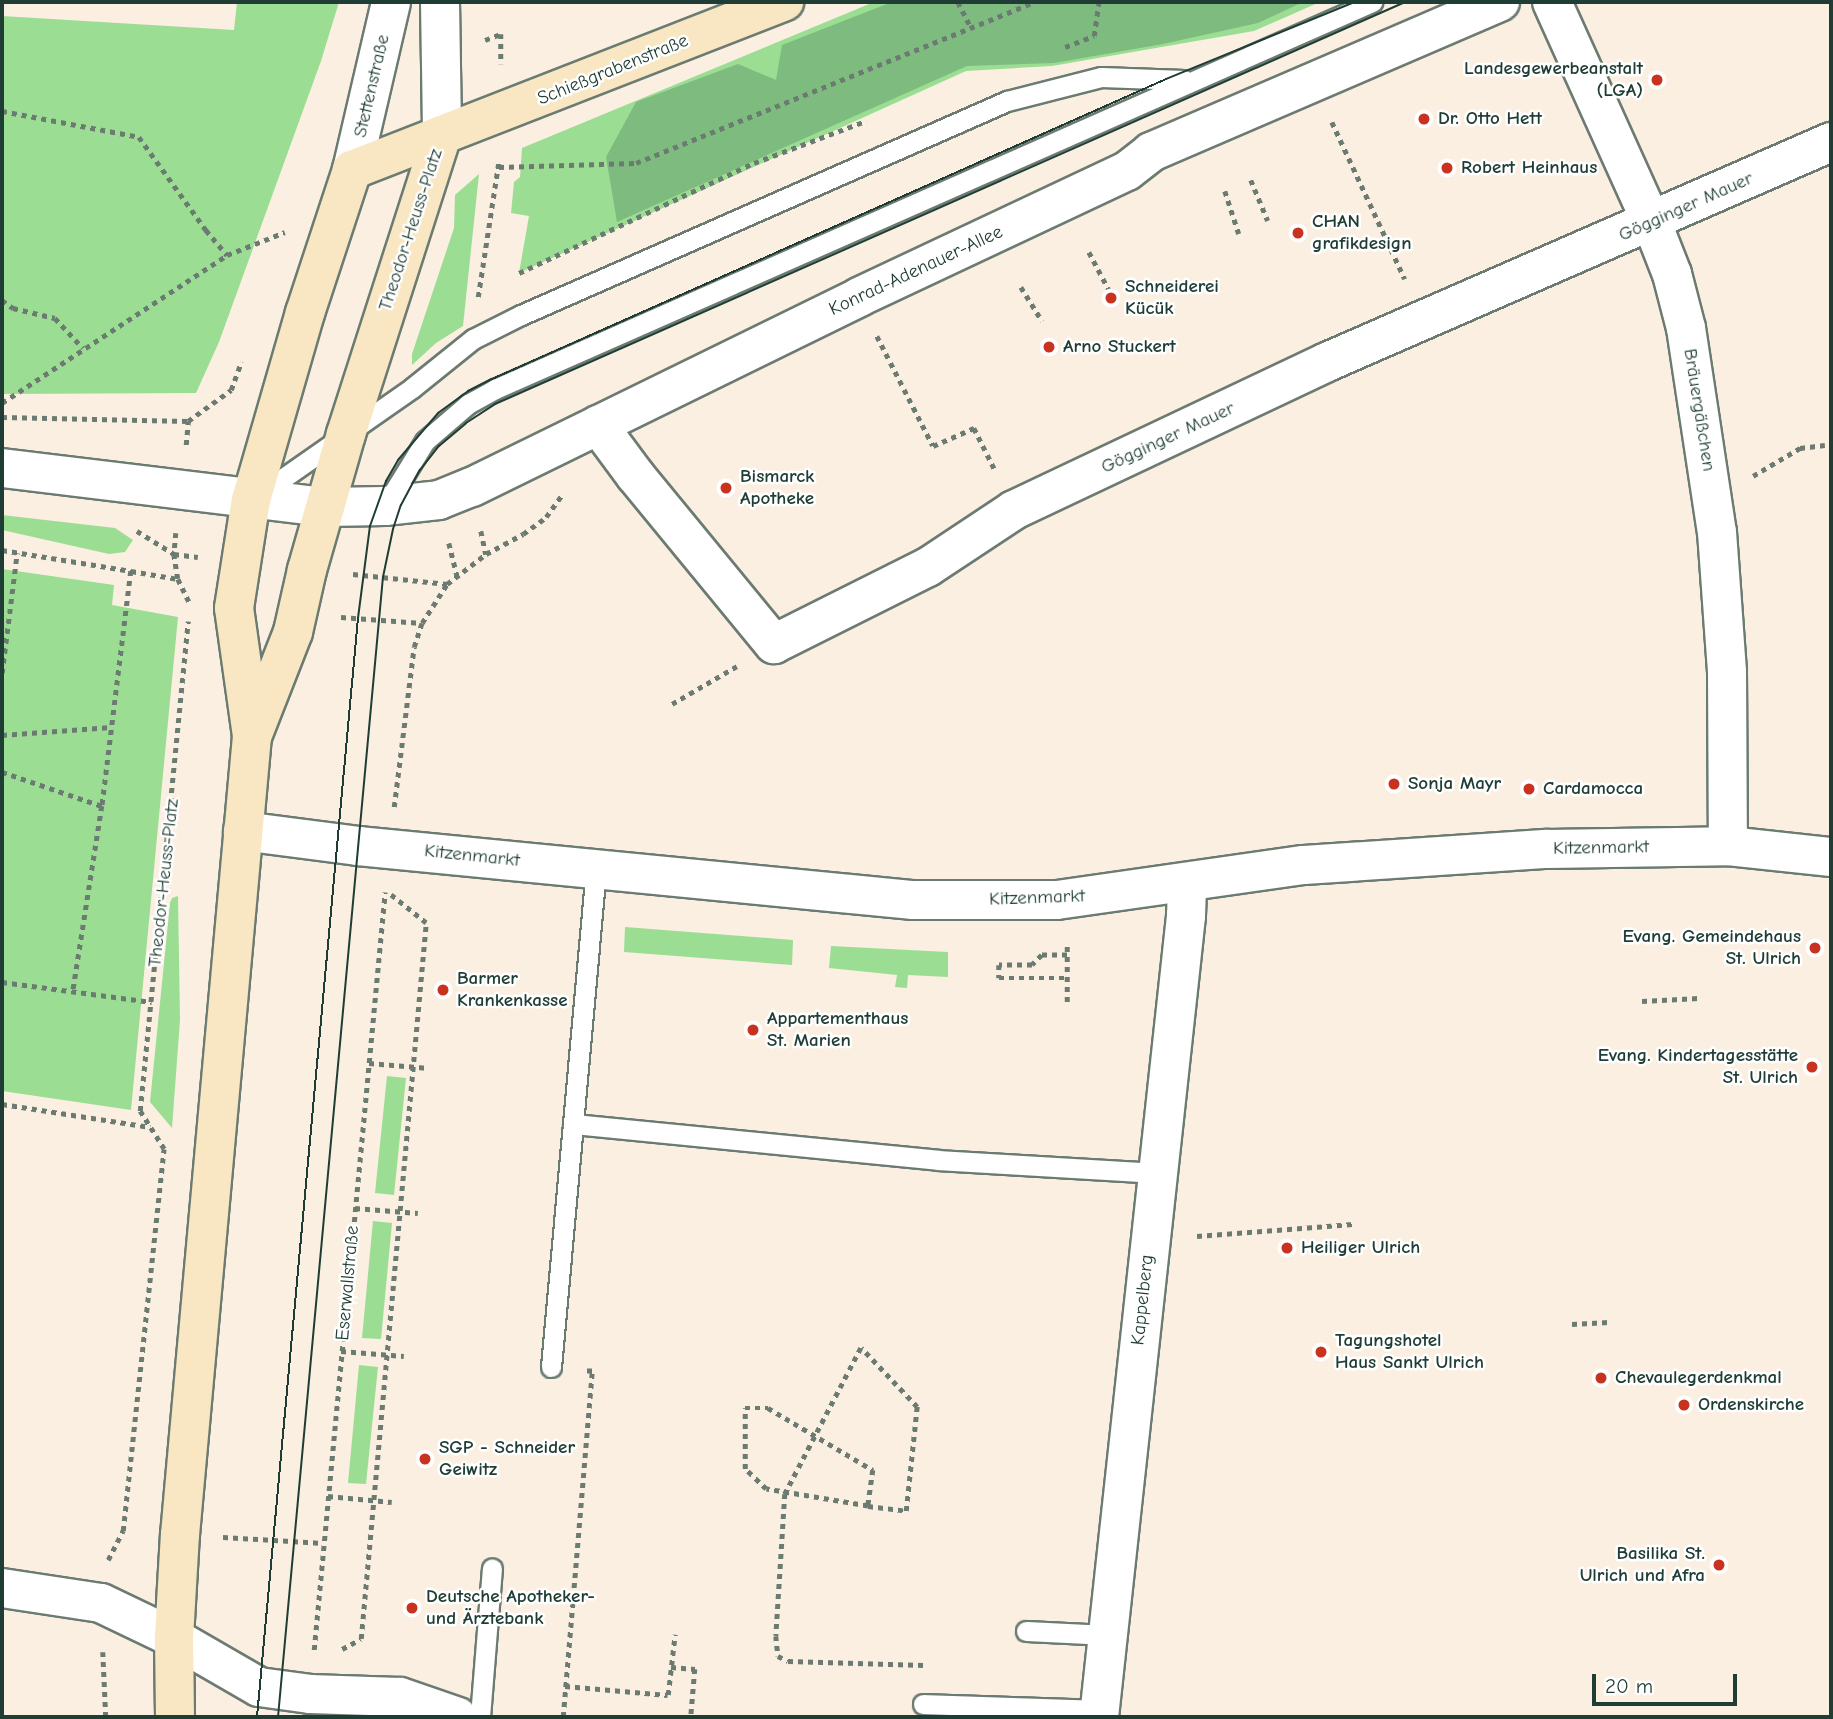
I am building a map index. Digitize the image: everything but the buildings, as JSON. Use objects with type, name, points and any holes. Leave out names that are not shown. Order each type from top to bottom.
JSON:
[{"type":"main road","name":"Schießgrabenstraße","points":[[442,135],[523,106],[783,2]]},
{"type":"main road","name":"Theodor-Heuss-Platz","points":[[174,1638],[215,1138],[252,736],[234,608],[251,500],[305,313],[352,170],[442,135]]},
{"type":"main road","name":"Theodor-Heuss-Platz","points":[[252,736],[293,632],[324,507],[442,135]]},
{"type":"main road","points":[[174,1638],[175,1717]]},
{"type":"street","name":"Stettenstraße","points":[[352,170],[391,2]]},
{"type":"street","points":[[440,2],[442,135]]},
{"type":"street","name":"Konrad-Adenauer-Allee","points":[[324,507],[385,506],[439,500],[472,487],[859,297],[1127,171],[1151,152],[1500,2]]},
{"type":"street","name":"Bräuergäßchen","points":[[1552,2],[1652,223],[1672,274],[1686,328],[1713,501],[1727,671],[1728,846]]},
{"type":"street","name":"Gögginger Mauer","points":[[774,644],[928,567],[1014,510],[1327,362],[1652,223],[1831,142]]},
{"type":"street","points":[[598,425],[635,475],[774,644]]},
{"type":"street","points":[[2,468],[324,507]]},
{"type":"street","name":"Kitzenmarkt","points":[[243,831],[390,849],[913,900],[1056,900],[1187,884],[1304,865],[1547,849],[1728,846],[1831,857]]},
{"type":"street","name":"Kappelberg","points":[[1099,1714],[1186,916],[1187,884]]},
{"type":"street","points":[[2,1588],[101,1603],[174,1638],[259,1687],[312,1679],[400,1697],[458,1717]]},
{"type":"lane","points":[[385,506],[425,441],[468,404],[495,389],[1372,2]]},
{"type":"lane","points":[[251,500],[346,434],[473,339],[1007,101],[1101,77],[1192,80]]},
{"type":"lane","points":[[551,1367],[596,869]]},
{"type":"lane","points":[[573,1124],[938,1160],[1157,1173]]},
{"type":"lane","points":[[480,1717],[492,1568]]},
{"type":"lane","points":[[1026,1631],[1108,1635]]},
{"type":"lane","points":[[923,1704],[1099,1714]]},
{"type":"path","points":[[958,2],[971,28]]},
{"type":"path","points":[[499,167],[636,163],[1034,2]]},
{"type":"path","points":[[1311,81],[1424,321]]},
{"type":"path","points":[[2,111],[139,136],[227,255]]},
{"type":"path","points":[[1251,180],[1268,221]]},
{"type":"path","points":[[1225,191],[1239,233]]},
{"type":"path","points":[[281,245],[288,221]]},
{"type":"path","points":[[2,403],[227,255],[285,232]]},
{"type":"path","points":[[1089,252],[1110,290]]},
{"type":"path","points":[[1021,288],[1042,321]]},
{"type":"path","points":[[859,297],[933,446],[974,428],[1014,510]]},
{"type":"path","points":[[2,300],[13,308],[55,318],[83,348]]},
{"type":"path","points":[[2,418],[188,421],[231,390],[245,351]]},
{"type":"path","points":[[188,421],[174,554],[178,579],[190,604]]},
{"type":"path","points":[[1713,501],[1800,448],[1825,445]]},
{"type":"path","points":[[406,810],[394,808],[414,647],[422,623],[447,584],[486,554],[523,534],[546,517]]},
{"type":"path","points":[[2,550],[178,579]]},
{"type":"path","points":[[2,673],[17,553]]},
{"type":"path","points":[[74,992],[102,806],[131,571]]},
{"type":"path","points":[[346,617],[422,623]]},
{"type":"path","name":"Theodor-Heuss-Platz","points":[[151,1127],[140,1111],[188,618]]},
{"type":"path","points":[[672,704],[774,644]]},
{"type":"path","points":[[2,735],[112,727]]},
{"type":"path","points":[[2,772],[102,806]]},
{"type":"path","name":"Eserwallstraße","points":[[312,1679],[390,849]]},
{"type":"path","points":[[312,1679],[361,1639],[426,923],[385,890]]},
{"type":"path","points":[[1067,955],[1042,956],[1032,965],[999,965],[999,978],[1067,978]]},
{"type":"path","points":[[1067,962],[1067,1002]]},
{"type":"path","points":[[2,982],[152,1002]]},
{"type":"path","points":[[1642,1000],[1699,998]]},
{"type":"path","points":[[369,1063],[429,1068]]},
{"type":"path","points":[[2,1104],[151,1127],[164,1149],[123,1531],[107,1562],[101,1603],[106,1717]]},
{"type":"path","points":[[355,1208],[418,1213]]},
{"type":"path","points":[[1229,1233],[1353,1224]]},
{"type":"path","points":[[1572,1324],[1609,1322]]},
{"type":"path","points":[[868,1506],[873,1470],[815,1436],[768,1408],[745,1408],[745,1469],[766,1489],[785,1494],[868,1506],[906,1511],[917,1406],[861,1348],[815,1436],[785,1494],[776,1636],[778,1656],[788,1661],[924,1665]]},
{"type":"path","points":[[341,1350],[404,1356]]},
{"type":"path","points":[[551,1367],[592,1371],[563,1717]]},
{"type":"path","points":[[328,1496],[392,1502]]},
{"type":"path","points":[[565,1686],[668,1695],[675,1634]]},
{"type":"path","points":[[671,1667],[695,1669],[691,1717]]},
{"type":"green space","points":[[237,2],[339,2],[321,61],[219,342],[196,393],[2,394],[2,16],[234,30]]},
{"type":"green space","points":[[874,2],[1320,2],[1254,31],[1052,66],[966,71],[519,273],[529,216],[511,213],[514,182],[520,177],[522,148]]},
{"type":"green space","points":[[892,2],[1303,2],[1258,23],[1163,44],[1054,63],[967,66],[617,222],[606,157],[636,102],[738,64],[776,80],[782,45]]},
{"type":"green space","points":[[479,174],[463,326],[436,343],[412,365],[412,354],[454,228],[455,195]]},
{"type":"green space","points":[[2,515],[115,528],[133,540],[125,552],[109,554],[2,530]]},
{"type":"green space","points":[[2,569],[114,585],[112,605],[178,617],[131,1110],[2,1091]]},
{"type":"green space","points":[[178,896],[180,1020],[172,1128],[150,1102],[170,903],[172,898]]},
{"type":"green space","points":[[625,927],[793,940],[792,965],[624,952]]},
{"type":"green space","points":[[831,946],[948,952],[948,977],[908,975],[907,988],[895,987],[897,975],[829,968]]},
{"type":"green space","points":[[387,1076],[406,1078],[394,1195],[375,1193]]},
{"type":"green space","points":[[373,1221],[392,1223],[381,1339],[362,1338]]},
{"type":"green space","points":[[359,1365],[378,1367],[366,1484],[348,1483]]},
{"type":"tram line","points":[[257,1717],[358,618],[370,526],[386,481],[398,460],[438,413],[468,391],[492,379],[1166,79],[1355,2]]},
{"type":"tram line","points":[[278,1717],[383,577],[401,505],[420,470],[439,446],[466,423],[495,404],[1405,2]]},
{"type":"place","name":"Landesgewerbeanstalt (LGA)","points":[[1657,80]]},
{"type":"place","name":"Dr. Otto Hett","points":[[1424,119]]},
{"type":"place","name":"Robert Heinhaus","points":[[1447,168]]},
{"type":"place","name":"CHAN grafikdesign","points":[[1298,233]]},
{"type":"place","name":"Schneiderei Kücük","points":[[1111,298]]},
{"type":"place","name":"Arno Stuckert","points":[[1049,347]]},
{"type":"place","name":"Bismarck Apotheke","points":[[726,488]]},
{"type":"place","name":"Sonja Mayr","points":[[1394,784]]},
{"type":"place","name":"Cardamocca","points":[[1529,789]]},
{"type":"place","name":"Evang. Gemeindehaus St. Ulrich","points":[[1815,948]]},
{"type":"place","name":"Barmer Krankenkasse","points":[[443,990]]},
{"type":"place","name":"Appartementhaus St. Marien","points":[[753,1030]]},
{"type":"place","name":"Evang. Kindertagesstätte St. Ulrich","points":[[1812,1067]]},
{"type":"place","name":"Heiliger Ulrich","points":[[1287,1248]]},
{"type":"place","name":"Tagungshotel Haus Sankt Ulrich","points":[[1321,1352]]},
{"type":"place","name":"Chevaulegerdenkmal","points":[[1601,1378]]},
{"type":"place","name":"Ordenskirche","points":[[1684,1405]]},
{"type":"place","name":"SGP - Schneider Geiwitz","points":[[425,1459]]},
{"type":"place","name":"Basilika St. Ulrich und Afra","points":[[1719,1565]]},
{"type":"place","name":"Deutsche Apotheker- und Ärztebank","points":[[412,1608]]}]
